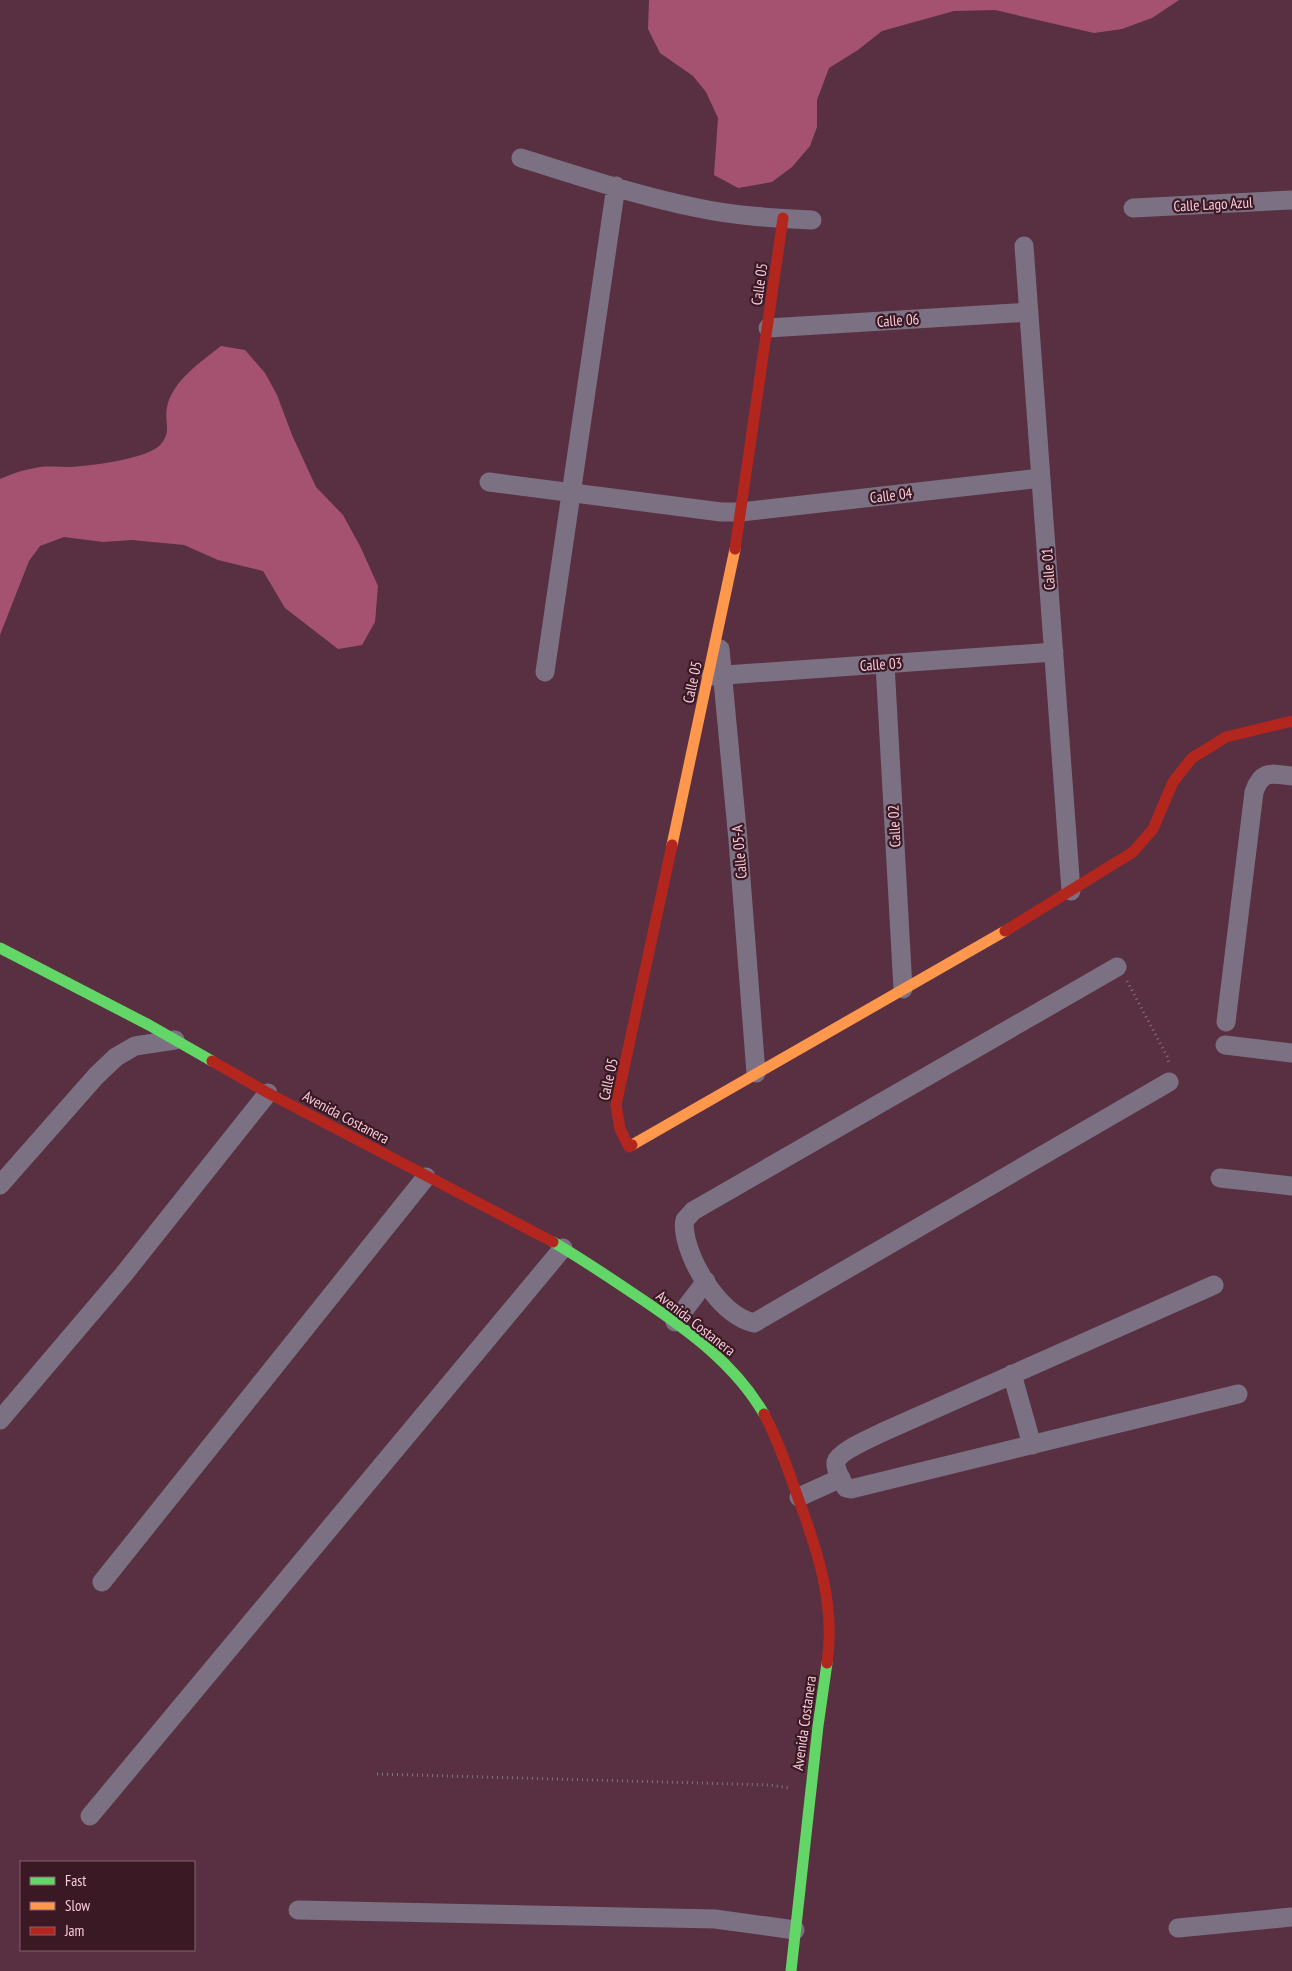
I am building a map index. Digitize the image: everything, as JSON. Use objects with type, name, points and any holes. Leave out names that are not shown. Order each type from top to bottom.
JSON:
[{"type":"street","points":[[521,158],[698,208],[745,216],[812,220]]},
{"type":"street","points":[[545,672],[616,186]]},
{"type":"street","name":"Calle Lago Azul","points":[[1133,208],[1292,200]]},
{"type":"street","name":"Calle 05","points":[[719,630],[735,552],[783,218]]},
{"type":"street","name":"Calle 01","points":[[1024,246],[1071,891]]},
{"type":"street","name":"Calle 06","points":[[768,328],[1029,312]]},
{"type":"street","name":"Calle 04","points":[[489,482],[721,512],[741,512],[1041,478]]},
{"type":"street","name":"Calle 05-A","points":[[719,630],[716,676],[738,840],[756,1074]]},
{"type":"street","name":"Calle 03","points":[[716,676],[1054,652]]},
{"type":"street","name":"Calle 02","points":[[885,664],[903,989]]},
{"type":"street","name":"Calle 05","points":[[716,676],[616,1105],[620,1129],[629,1147],[756,1074]]},
{"type":"street","points":[[756,1074],[1071,891],[1133,852],[1154,829],[1173,782],[1192,758],[1226,737],[1292,721]]},
{"type":"street","points":[[1226,1022],[1254,792],[1258,781],[1264,775],[1292,776]]},
{"type":"street","name":"Avenida Costanera","points":[[0,948],[55,975],[268,1093],[426,1177],[542,1235],[674,1322],[715,1353],[748,1389],[764,1413],[777,1439],[799,1496],[822,1570],[829,1628],[828,1657],[810,1790],[791,1971]]},
{"type":"street","points":[[1117,966],[694,1211],[686,1220],[684,1230],[689,1250],[698,1271],[729,1309],[745,1320],[754,1323],[1169,1082]]},
{"type":"street","points":[[0,1185],[96,1076],[116,1057],[135,1046],[175,1040]]},
{"type":"street","points":[[1225,1046],[1292,1053]]},
{"type":"street","points":[[0,1420],[124,1274],[268,1093]]},
{"type":"street","points":[[102,1582],[426,1177]]},
{"type":"street","points":[[1220,1178],[1292,1186]]},
{"type":"street","points":[[90,1816],[563,1248]]},
{"type":"street","points":[[674,1322],[706,1281]]},
{"type":"street","points":[[1214,1285],[883,1432],[854,1447],[837,1460],[836,1464],[846,1488],[851,1489],[1238,1394]]},
{"type":"street","points":[[1012,1374],[1032,1445]]},
{"type":"street","points":[[799,1496],[841,1478]]},
{"type":"street","points":[[298,1910],[715,1919],[795,1930]]},
{"type":"street","points":[[1178,1928],[1292,1917]]},
{"type":"path","points":[[1117,966],[1126,979],[1168,1058],[1171,1071],[1169,1082]]},
{"type":"path","points":[[378,1774],[770,1785],[810,1790]]},
{"type":"shaded area","points":[[649,0],[1179,0],[1152,18],[1122,29],[1094,33],[995,10],[954,11],[882,31],[858,50],[829,68],[817,100],[817,127],[810,146],[792,167],[772,182],[738,188],[714,175],[718,118],[706,92],[693,76],[660,53],[648,29]]},
{"type":"shaded area","points":[[221,346],[245,350],[265,373],[277,395],[292,435],[316,487],[343,515],[361,548],[378,586],[375,622],[362,645],[338,649],[285,608],[263,571],[218,560],[184,545],[132,540],[103,542],[64,537],[40,546],[29,561],[0,635],[0,479],[40,467],[70,467],[119,461],[145,454],[154,449],[161,444],[166,435],[166,412],[170,397],[175,388],[189,372]]},
{"type":"traffic: fast","points":[[0,948],[149,1025],[212,1061]]},
{"type":"traffic: fast","points":[[553,1242],[678,1324],[710,1350],[739,1380],[764,1414]]},
{"type":"traffic: fast","points":[[791,1971],[818,1726],[827,1663]]},
{"type":"traffic: slow","points":[[672,845],[735,549]]},
{"type":"traffic: slow","points":[[632,1145],[1005,931]]},
{"type":"traffic: jam","points":[[735,549],[783,218]]},
{"type":"traffic: jam","points":[[1005,931],[1133,852],[1153,829],[1173,782],[1192,758],[1226,737],[1292,721]]},
{"type":"traffic: jam","points":[[632,1145],[629,1147],[620,1129],[616,1105],[672,845]]},
{"type":"traffic: jam","points":[[212,1061],[268,1093],[553,1242]]},
{"type":"traffic: jam","points":[[764,1414],[786,1464],[818,1557],[827,1599],[829,1620],[827,1663]]}]
